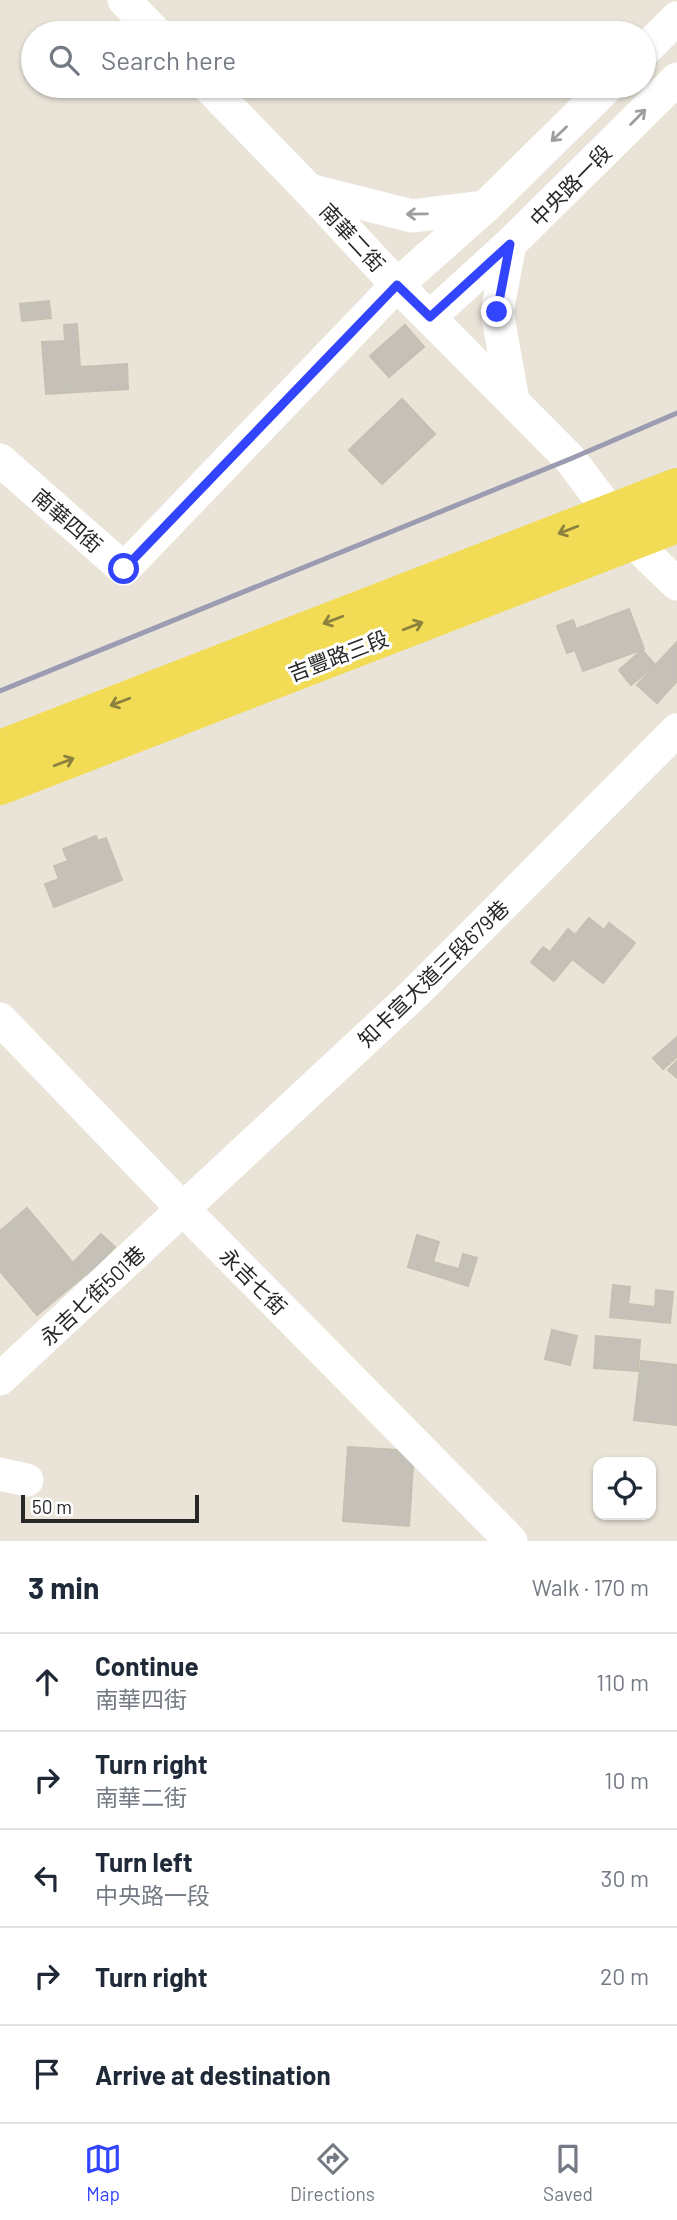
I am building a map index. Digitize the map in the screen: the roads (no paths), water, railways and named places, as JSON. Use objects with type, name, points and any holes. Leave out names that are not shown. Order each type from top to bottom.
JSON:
[{"type":"main road","name":"吉豐路三段","points":[[0,786],[622,527],[677,487]]},
{"type":"main road","name":"吉豐路三段","points":[[0,749],[622,527],[677,524]]},
{"type":"street","points":[[124,0],[144,21]]},
{"type":"street","points":[[656,39],[677,18]]},
{"type":"street","name":"中央路一段","points":[[430,317],[510,244],[677,79]]},
{"type":"street","name":"南華二街","points":[[220,98],[397,285],[570,458],[622,527],[677,584]]},
{"type":"street","name":"中央路一段","points":[[397,285],[485,206],[596,98]]},
{"type":"street","points":[[309,190],[412,216],[485,206]]},
{"type":"street","points":[[510,244],[497,312],[513,401]]},
{"type":"street","name":"南華四街","points":[[0,460],[124,569],[397,285]]},
{"type":"street","name":"知卡宣大道三段679巷","points":[[184,1210],[415,993],[677,730]]},
{"type":"street","name":"永吉七街","points":[[0,1019],[184,1210],[511,1541]]},
{"type":"street","name":"永吉七街501巷","points":[[0,1379],[184,1210]]},
{"type":"railway","points":[[0,691],[677,413]]}]
